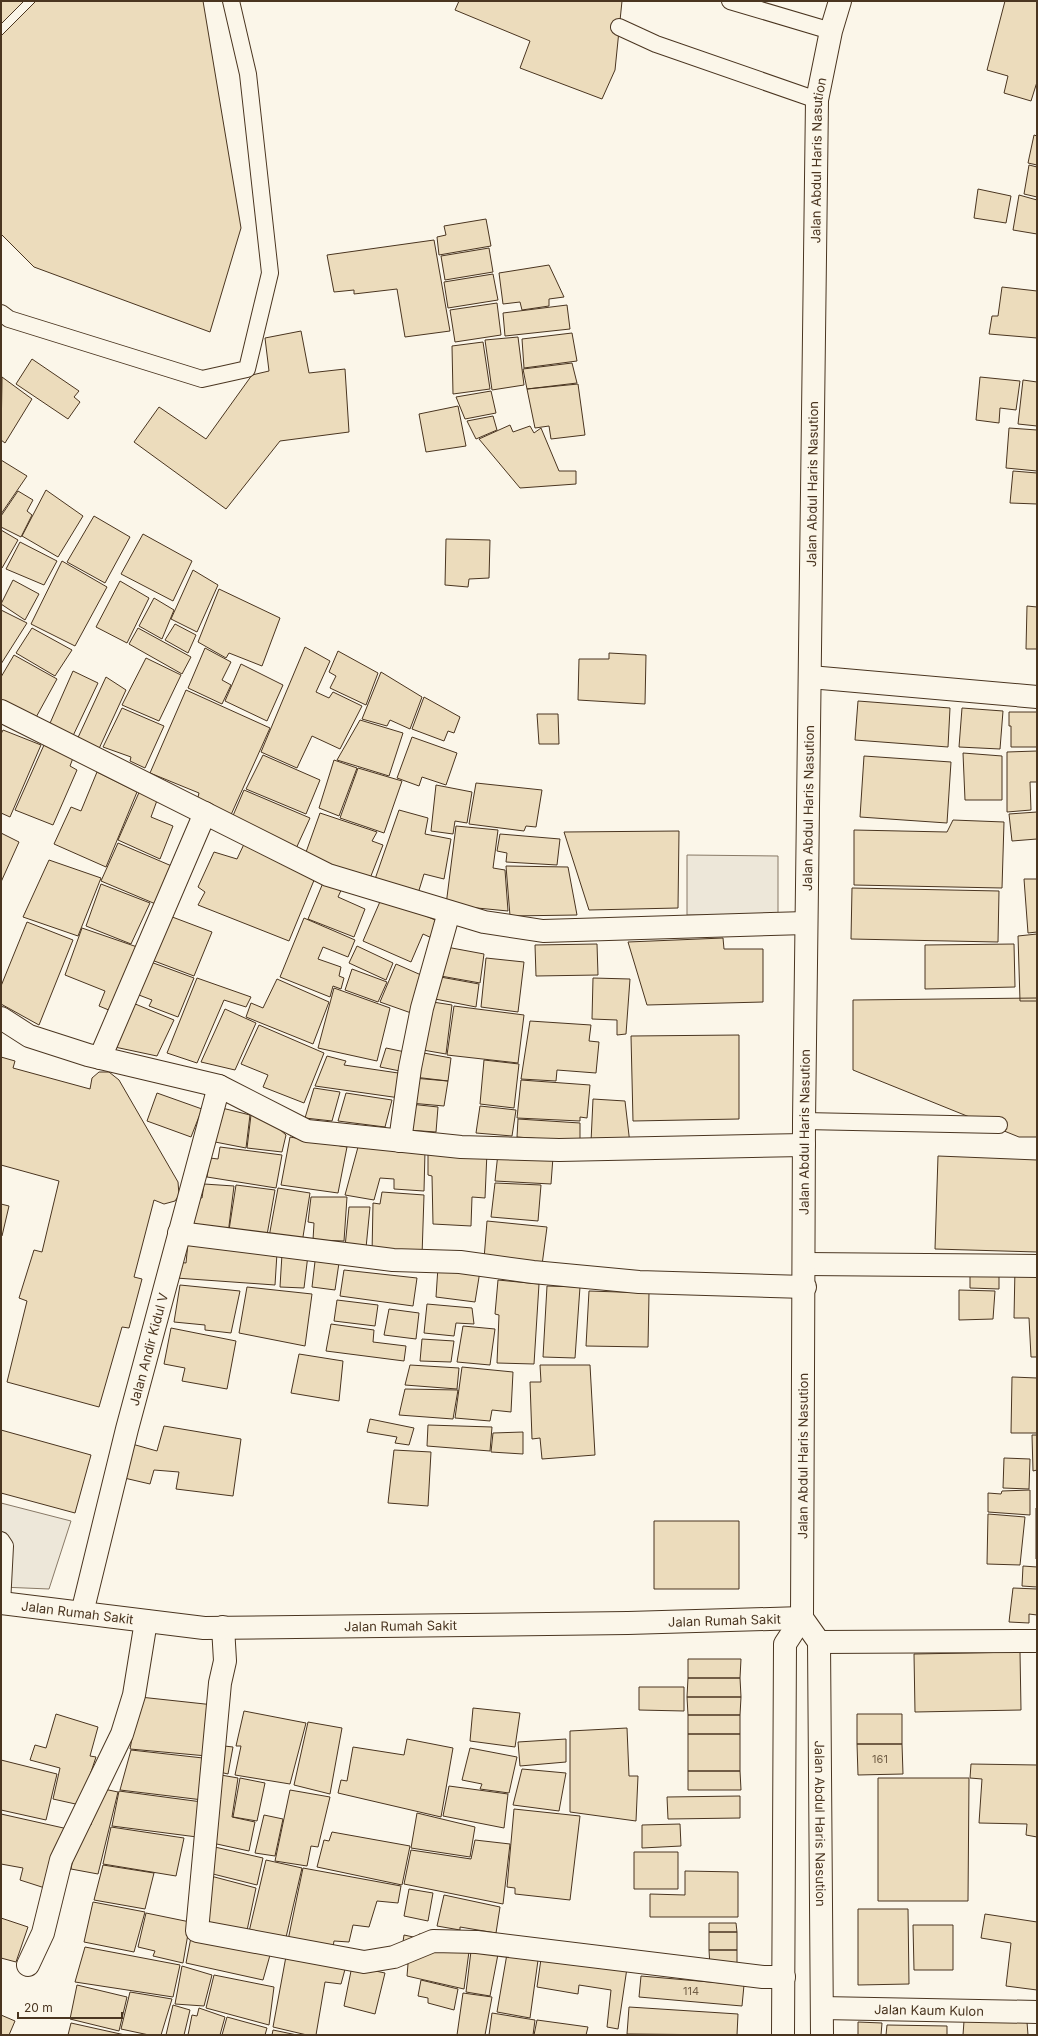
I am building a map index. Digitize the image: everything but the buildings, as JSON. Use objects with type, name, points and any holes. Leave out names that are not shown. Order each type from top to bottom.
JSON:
[{"type":"main road","name":"Jalan Abdul Haris Nasution","points":[[802,1618],[805,1264],[804,1121],[817,100],[831,31],[840,1]]},
{"type":"main road","points":[[810,677],[1037,697]]},
{"type":"main road","points":[[1,711],[328,875],[484,922],[543,931],[806,923]]},
{"type":"main road","points":[[100,1058],[205,813]]},
{"type":"main road","points":[[400,1141],[410,1068],[422,1008],[449,912]]},
{"type":"main road","points":[[1,1018],[29,1036],[100,1058],[219,1086],[307,1131],[461,1147],[559,1150],[804,1145]]},
{"type":"main road","name":"Jalan Andir Kidul V","points":[[82,1613],[127,1429],[219,1086]]},
{"type":"main road","points":[[179,1233],[393,1260],[460,1262],[533,1272],[639,1282],[804,1287]]},
{"type":"main road","points":[[805,1264],[1037,1266]]},
{"type":"main road","name":"Jalan Rumah Sakit","points":[[2,1603],[204,1628],[628,1623],[802,1618]]},
{"type":"main road","points":[[783,2035],[785,1644],[802,1618],[819,1642],[1037,1641]]},
{"type":"main road","points":[[28,1965],[43,1933],[61,1860],[122,1734],[134,1695],[146,1621]]},
{"type":"main road","points":[[223,1627],[225,1661],[220,1683],[197,1931],[364,1962],[394,1957],[433,1941],[477,1942],[763,1977],[784,1977]]},
{"type":"main road","name":"Jalan Abdul Haris Nasution","points":[[819,1642],[822,2035]]},
{"type":"main road","name":"Jalan Kaum Kulon","points":[[822,2008],[1037,2012]]},
{"type":"lane","points":[[1,313],[9,319],[202,379],[247,369],[270,272],[248,74],[231,1]]},
{"type":"lane","points":[[730,1],[831,31]]},
{"type":"lane","points":[[619,27],[656,44],[817,100]]},
{"type":"lane","points":[[804,1121],[999,1125]]},
{"type":"lane","points":[[1,1540],[5,1546],[2,1603]]},
{"type":"shaded area","points":[[687,855],[778,856],[778,916],[687,915]]},
{"type":"shaded area","points":[[1,1503],[71,1521],[49,1589],[1,1587]]}]
